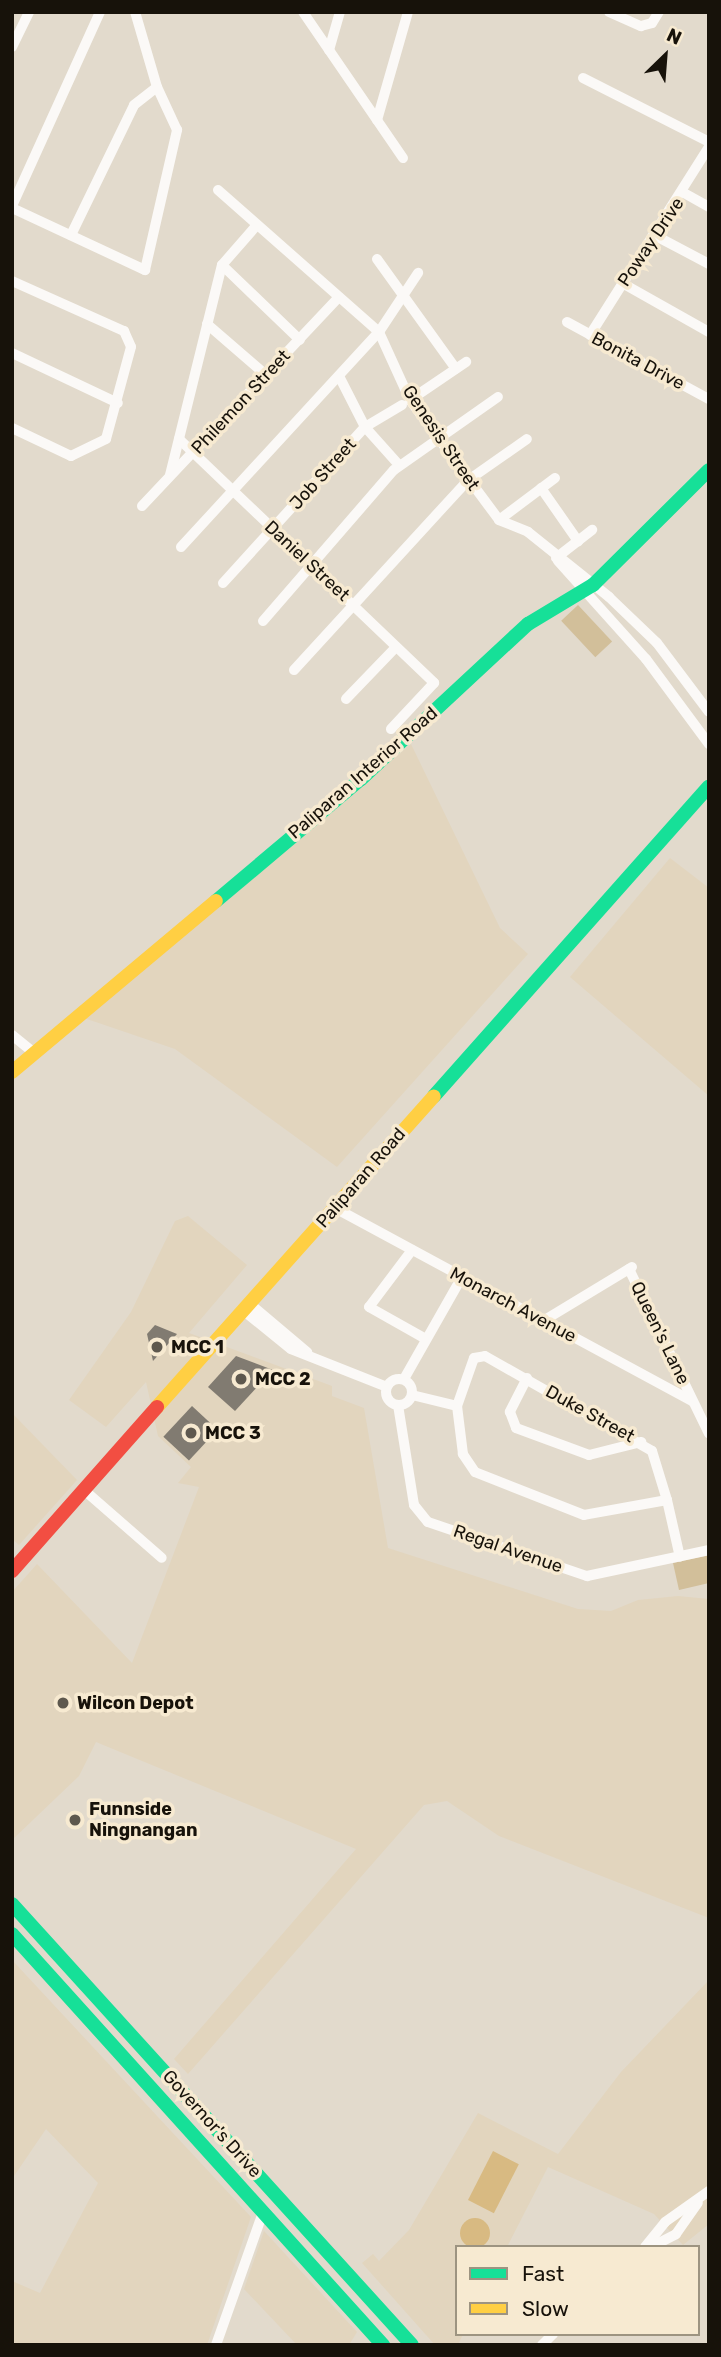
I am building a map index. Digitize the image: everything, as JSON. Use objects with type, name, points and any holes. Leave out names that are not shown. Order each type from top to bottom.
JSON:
[{"type":"main road","name":"Paliparan Interior Road","points":[[12,1072],[361,779],[528,624],[587,589],[709,470]]},
{"type":"main road","name":"Paliparan Road","points":[[12,1570],[709,786]]},
{"type":"main road","name":"Governor's Drive","points":[[12,1904],[412,2345]]},
{"type":"main road","name":"Governor's Drive","points":[[12,1934],[383,2345]]},
{"type":"street","points":[[12,47],[29,12]]},
{"type":"street","points":[[100,12],[12,207],[145,270],[177,143],[135,12]]},
{"type":"street","points":[[303,12],[403,158]]},
{"type":"street","points":[[329,50],[340,12]]},
{"type":"street","points":[[377,120],[408,12]]},
{"type":"street","points":[[609,12],[641,26],[652,23],[659,12]]},
{"type":"street","points":[[583,78],[709,144]]},
{"type":"street","points":[[71,235],[134,105],[157,87]]},
{"type":"street","name":"Poway Drive","points":[[590,335],[684,193],[709,144]]},
{"type":"street","name":"Genesis Street","points":[[218,190],[379,332],[406,402],[437,437],[467,481],[499,520],[528,532],[587,589],[646,659],[709,744]]},
{"type":"street","points":[[684,193],[709,207]]},
{"type":"street","points":[[169,477],[222,265],[256,226]]},
{"type":"street","points":[[656,236],[709,264]]},
{"type":"street","points":[[377,259],[405,292],[456,369]]},
{"type":"street","points":[[222,265],[300,340]]},
{"type":"street","points":[[181,547],[379,332],[418,273]]},
{"type":"street","points":[[12,281],[124,331],[131,348],[106,439],[71,456],[12,428]]},
{"type":"street","points":[[622,283],[709,332]]},
{"type":"street","name":"Philemon Street","points":[[142,506],[339,297]]},
{"type":"street","name":"Bonita Drive","points":[[567,322],[709,399]]},
{"type":"street","points":[[207,324],[266,375]]},
{"type":"street","points":[[12,353],[118,403]]},
{"type":"street","name":"Job Street","points":[[223,583],[365,427],[466,362]]},
{"type":"street","points":[[338,376],[365,427],[399,465]]},
{"type":"street","points":[[263,621],[399,465],[498,397]]},
{"type":"street","name":"Daniel Street","points":[[178,439],[434,683],[391,729]]},
{"type":"street","points":[[294,670],[467,481],[527,439]]},
{"type":"street","points":[[499,520],[555,478]]},
{"type":"street","points":[[541,488],[578,541]]},
{"type":"street","points":[[556,558],[592,530]]},
{"type":"street","name":"Genesis Street","points":[[587,589],[657,643],[709,712]]},
{"type":"street","points":[[346,699],[396,646]]},
{"type":"street","points":[[676,699],[692,689]]},
{"type":"street","points":[[12,1035],[33,1052]]},
{"type":"street","name":"Monarch Avenue","points":[[335,1208],[692,1401]]},
{"type":"street","points":[[412,1250],[369,1307],[372,1313],[424,1338]]},
{"type":"street","name":"Queen's Lane","points":[[543,1321],[631,1268],[709,1434]]},
{"type":"street","points":[[247,1308],[291,1349],[387,1387],[404,1379],[424,1338],[461,1277]]},
{"type":"street","name":"Duke Street","points":[[457,1406],[480,1354],[641,1443],[652,1451],[680,1557]]},
{"type":"street","points":[[527,1378],[510,1412],[516,1428],[589,1455],[641,1443]]},
{"type":"street","points":[[404,1379],[412,1395]]},
{"type":"street","points":[[387,1387],[387,1396],[398,1405],[412,1395],[457,1406],[463,1454],[475,1472],[583,1515],[667,1500]]},
{"type":"street","name":"Regal Avenue","points":[[398,1405],[414,1505],[428,1522],[587,1576],[709,1550]]},
{"type":"street","points":[[84,1490],[162,1558]]},
{"type":"street","points":[[647,2245],[664,2222],[706,2194]]},
{"type":"street","points":[[655,2245],[676,2234],[706,2194]]},
{"type":"street","points":[[216,2345],[263,2212]]},
{"type":"shaded area","points":[[578,605],[612,642],[595,657],[561,621]]},
{"type":"shaded area","points":[[411,744],[500,928],[528,954],[337,1167],[175,1049],[81,1017]]},
{"type":"shaded area","points":[[670,858],[709,888],[709,1096],[570,977]]},
{"type":"shaded area","points":[[188,1216],[247,1265],[189,1333],[332,1386],[332,1396],[364,1408],[388,1548],[578,1609],[611,1611],[638,1600],[678,1596],[709,1599],[709,1918],[499,1836],[447,1801],[424,1805],[188,2074],[174,2059],[356,1849],[96,1742],[79,1776],[12,1840],[12,1592],[37,1564],[132,1663],[199,1487],[178,1483],[191,1467],[158,1436],[146,1382],[106,1427],[69,1400],[131,1312],[175,1221]]},
{"type":"shaded area","points":[[12,1413],[77,1480],[19,1545],[12,1539]]},
{"type":"shaded area","points":[[709,1555],[709,1583],[679,1590],[673,1563]]},
{"type":"shaded area","points":[[12,1960],[251,2217],[207,2345],[12,2345],[12,2281],[40,2293],[98,2183],[46,2129],[12,2179]]},
{"type":"shaded area","points":[[709,1980],[709,2224],[683,2245],[654,2214],[548,2167],[508,2245],[455,2245],[455,2336],[462,2336],[458,2345],[435,2345],[362,2263],[373,2254],[379,2261],[409,2230],[478,2113],[558,2154],[621,2072]]},
{"type":"shaded area","points":[[493,2151],[519,2164],[494,2213],[468,2200]]},
{"type":"shaded area","points":[[469,2219],[481,2219],[489,2227],[489,2239],[484,2245],[466,2245],[461,2239],[461,2227]]},
{"type":"shaded area","points":[[264,2231],[357,2332],[349,2345],[297,2345],[244,2289]]},
{"type":"building","name":"MCC 1","points":[[155,1325],[177,1334],[153,1361],[147,1334]]},
{"type":"building","name":"MCC 2","points":[[236,1356],[273,1370],[235,1411],[208,1387]]},
{"type":"building","name":"MCC 3","points":[[192,1406],[218,1430],[189,1461],[163,1437]]},
{"type":"traffic: fast","points":[[216,901],[361,779],[528,624],[593,585],[709,470]]},
{"type":"traffic: fast","points":[[434,1096],[709,786]]},
{"type":"traffic: fast","points":[[12,1904],[412,2345]]},
{"type":"traffic: fast","points":[[12,1934],[383,2345]]},
{"type":"traffic: slow","points":[[12,1072],[216,901]]},
{"type":"traffic: slow","points":[[157,1407],[434,1096]]},
{"type":"traffic: jam","points":[[12,1571],[157,1407]]},
{"type":"place","name":"MCC 1","points":[[157,1347]]},
{"type":"place","name":"MCC 2","points":[[241,1379]]},
{"type":"place","name":"MCC 3","points":[[191,1433]]},
{"type":"place","name":"Wilcon Depot","points":[[63,1703]]},
{"type":"place","name":"Funnside Ningnangan","points":[[75,1820]]}]
